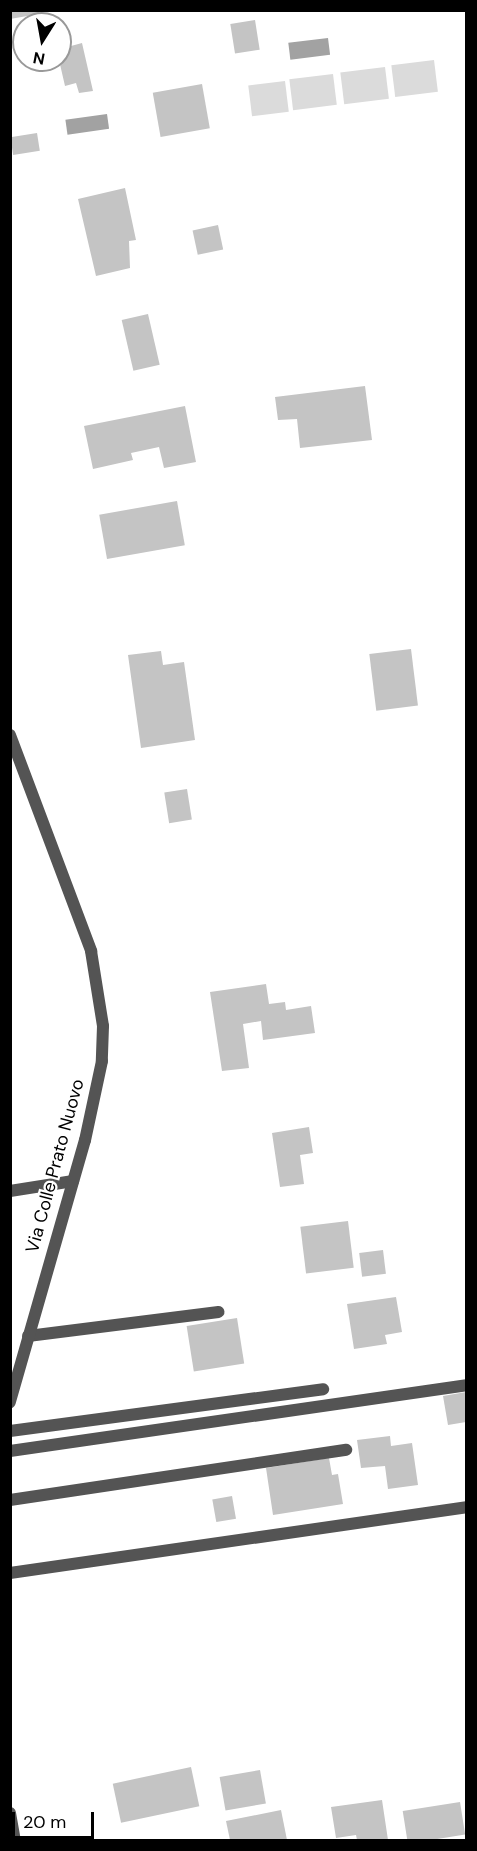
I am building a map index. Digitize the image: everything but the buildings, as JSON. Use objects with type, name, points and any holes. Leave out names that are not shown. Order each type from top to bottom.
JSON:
[{"type":"street","name":"Via Colle Prato Nuovo","points":[[10,735],[91,951],[100,988],[102,1061],[73,1181],[10,1402]]},
{"type":"street","points":[[10,1191],[73,1181]]},
{"type":"street","points":[[28,1336],[218,1312]]},
{"type":"street","points":[[10,1451],[466,1385]]},
{"type":"street","points":[[10,1431],[323,1389]]},
{"type":"street","points":[[10,1500],[346,1450]]},
{"type":"street","points":[[10,1573],[466,1507]]},
{"type":"street","points":[[10,1813],[15,1840]]},
{"type":"shaded area","points":[[328,38],[330,55],[290,60],[288,43]]},
{"type":"shaded area","points":[[434,60],[438,92],[395,97],[391,65]]},
{"type":"shaded area","points":[[385,67],[389,99],[344,104],[340,72]]},
{"type":"shaded area","points":[[333,74],[337,105],[293,110],[289,79]]},
{"type":"shaded area","points":[[285,81],[289,112],[252,116],[248,86]]},
{"type":"shaded area","points":[[107,114],[109,129],[67,135],[65,120]]}]
